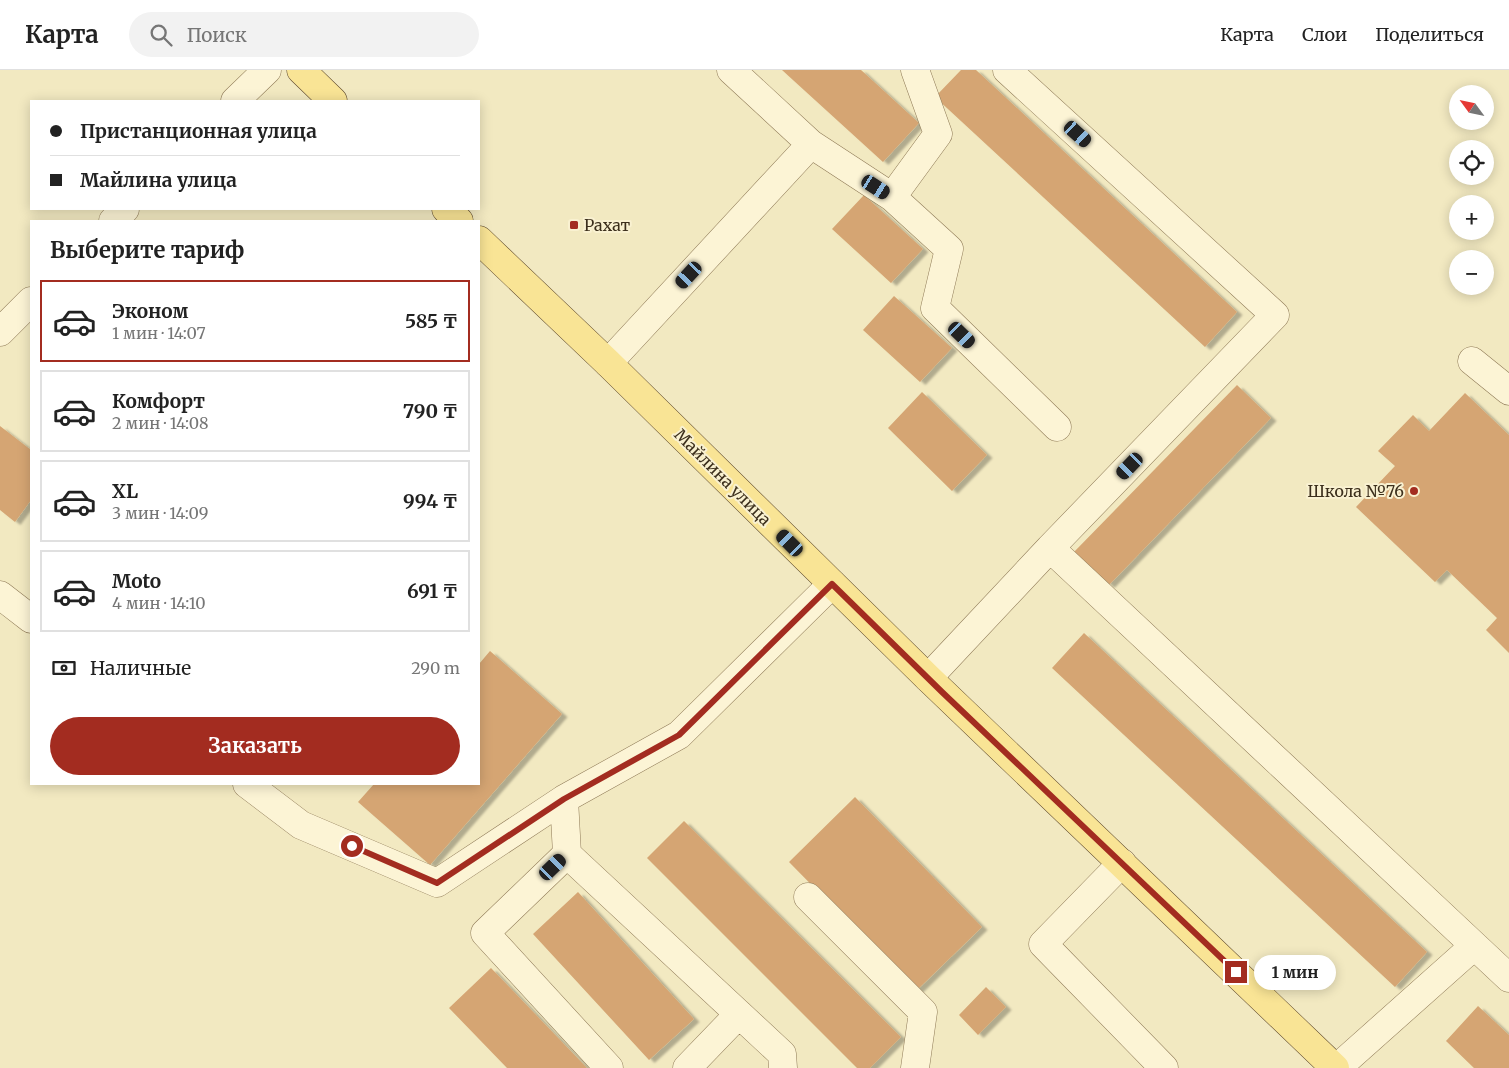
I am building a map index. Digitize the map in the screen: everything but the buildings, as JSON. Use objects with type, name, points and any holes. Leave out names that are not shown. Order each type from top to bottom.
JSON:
[{"type":"main road","points":[[301,70],[332,100]]},
{"type":"main road","points":[[447,210],[458,220]]},
{"type":"main road","name":"Майлина улица","points":[[480,241],[608,363],[928,678],[1336,1068]]},
{"type":"lane","points":[[236,100],[267,70]]},
{"type":"lane","points":[[731,70],[811,144],[892,197],[950,249],[935,308],[1057,428]]},
{"type":"lane","points":[[892,197],[938,134],[915,70]]},
{"type":"lane","points":[[928,678],[1050,548],[1275,315],[1007,70]]},
{"type":"lane","points":[[608,363],[811,144]]},
{"type":"lane","points":[[114,220],[125,210]]},
{"type":"lane","points":[[0,332],[30,302]]},
{"type":"lane","points":[[1472,361],[1509,391]]},
{"type":"lane","points":[[1050,548],[1509,978]]},
{"type":"lane","points":[[248,785],[301,825],[437,883],[564,799],[679,735],[832,584]]},
{"type":"lane","points":[[0,595],[30,618]]},
{"type":"lane","points":[[564,799],[567,854],[782,1054],[783,1068]]},
{"type":"lane","points":[[567,854],[485,933],[609,1068]]},
{"type":"lane","points":[[1122,864],[1043,944],[1164,1068]]},
{"type":"lane","points":[[808,898],[922,1012],[915,1068]]},
{"type":"lane","points":[[1336,1068],[1474,946]]},
{"type":"lane","points":[[687,1068],[739,1014]]},
{"type":"place","name":"Рахат","points":[[574,225]]},
{"type":"place","name":"Школа №76","points":[[1414,491]]},
{"type":"route","points":[[352,846],[437,883],[564,799],[679,735],[832,584],[942,692],[1236,972]]}]
